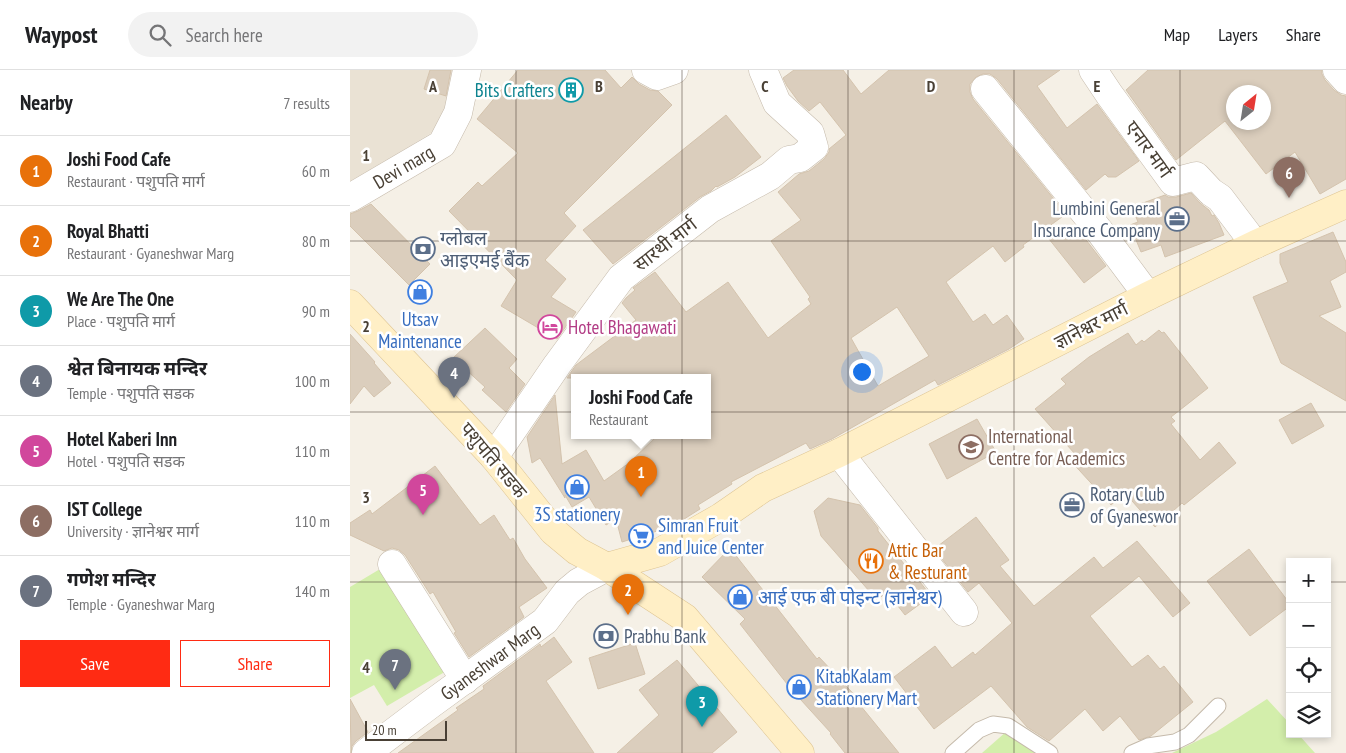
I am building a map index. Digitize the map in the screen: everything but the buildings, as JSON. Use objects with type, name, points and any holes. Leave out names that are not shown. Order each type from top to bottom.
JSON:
[{"type":"main road","name":"ज्ञानेश्वर मार्ग","points":[[607,566],[660,552],[722,516],[763,488],[838,453],[1148,296],[1256,244],[1346,204]]},
{"type":"main road","name":"पशुपति सडक","points":[[350,304],[494,457],[553,532],[577,551],[607,566],[685,618],[800,753]]},
{"type":"street","name":"Devi marg","points":[[350,198],[442,144],[458,112],[467,70]]},
{"type":"street","points":[[646,70],[657,76],[674,70]]},
{"type":"street","name":"सारथी मार्ग","points":[[494,457],[557,365],[621,278],[710,209],[770,176],[789,160],[800,158],[814,147],[810,133],[778,103],[763,70]]},
{"type":"street","name":"एनार मार्ग","points":[[1093,70],[1173,182],[1196,176],[1211,192],[1220,198],[1256,244]]},
{"type":"street","points":[[1337,70],[1346,80]]},
{"type":"street","points":[[985,89],[1101,233],[1148,296]]},
{"type":"street","points":[[838,453],[964,612]]},
{"type":"street","points":[[392,564],[465,680]]},
{"type":"street","name":"Gyaneshwar Marg","points":[[366,753],[545,621],[567,592],[579,582],[607,566]]},
{"type":"lane","points":[[1132,753],[1148,746],[1175,742],[1189,735],[1218,706]]},
{"type":"lane","points":[[953,753],[979,730],[993,724],[1008,726],[1050,753]]},
{"type":"shaded area","points":[[350,70],[454,70],[447,108],[436,130],[350,183]]},
{"type":"green space","points":[[385,566],[448,670],[387,706],[374,685],[350,698],[350,587]]},
{"type":"green space","points":[[1267,699],[1286,720],[1286,738],[1302,738],[1315,753],[1172,753],[1216,732]]},
{"type":"green space","points":[[1007,731],[1040,753],[982,753]]},
{"type":"place","name":"Bits Crafters","points":[[571,90]]},
{"type":"place","name":"IST College","points":[[1289,198]]},
{"type":"place","name":"Lumbini General Insurance Company","points":[[1177,219]]},
{"type":"place","name":"ग्लोबल आइएमई बैंक","points":[[423,249]]},
{"type":"place","name":"Utsav Maintenance","points":[[420,292]]},
{"type":"place","name":"Hotel Bhagawati","points":[[550,327]]},
{"type":"place","name":"श्वेत बिनायक मन्दिर","points":[[454,398]]},
{"type":"place","name":"International Centre for Academics","points":[[971,447]]},
{"type":"place","name":"3S stationery","points":[[577,487]]},
{"type":"place","name":"Joshi Food Cafe","points":[[641,497]]},
{"type":"place","name":"Rotary Club of Gyaneswor","points":[[1072,505]]},
{"type":"place","name":"Hotel Kaberi Inn","points":[[423,515]]},
{"type":"place","name":"Simran Fruit and Juice Center","points":[[641,536]]},
{"type":"place","name":"Attic Bar & Resturant","points":[[871,561]]},
{"type":"place","name":"आई एफ बी पोइन्ट (ज्ञानेश्वर)","points":[[740,597]]},
{"type":"place","name":"Royal Bhatti","points":[[628,615]]},
{"type":"place","name":"Prabhu Bank","points":[[606,636]]},
{"type":"place","name":"KitabKalam Stationery Mart","points":[[799,687]]},
{"type":"place","name":"गणेश मन्दिर","points":[[395,690]]},
{"type":"place","name":"We Are The One","points":[[702,727]]}]
